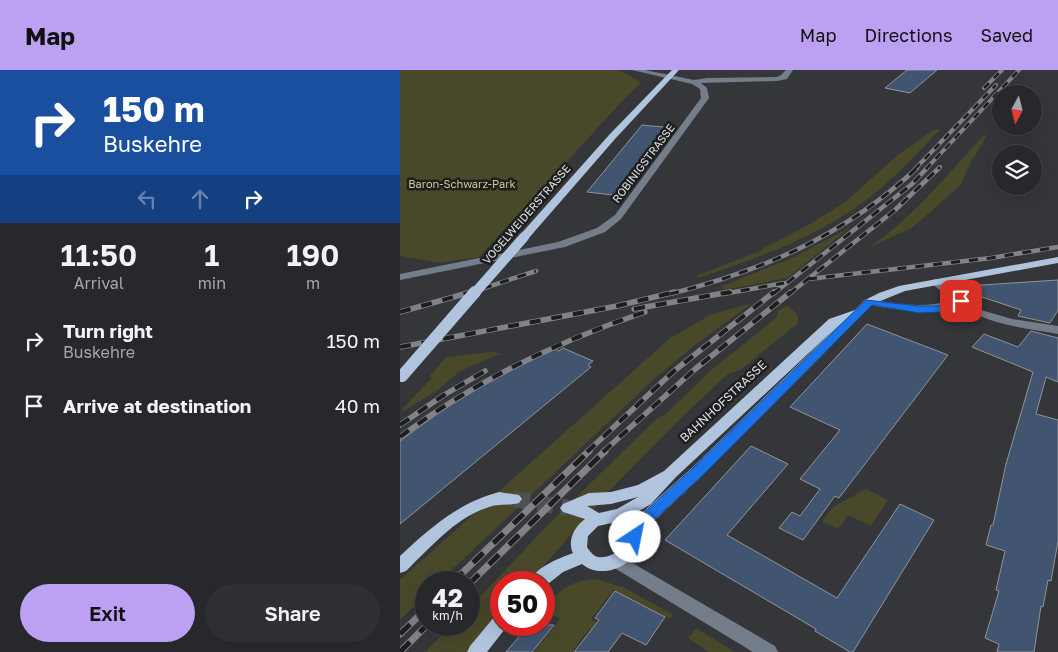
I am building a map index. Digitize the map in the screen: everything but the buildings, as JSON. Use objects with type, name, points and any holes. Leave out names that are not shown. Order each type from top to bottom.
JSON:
[{"type":"main road","name":"VOGELWEIDERSTRASSE","points":[[401,377],[612,137],[676,70]]},
{"type":"main road","name":"BAHNHOFSTRASSE","points":[[597,520],[630,512],[656,492],[671,473],[833,322],[883,295],[904,288],[1058,260]]},
{"type":"main road","name":"BAHNHOFSTRASSE","points":[[634,530],[698,471],[864,306]]},
{"type":"main road","points":[[613,517],[629,524],[634,530],[635,537],[631,551],[617,562],[598,564],[589,561],[579,550],[579,536],[589,524],[597,520],[586,512],[568,508],[589,499],[611,498],[642,490],[671,473]]},
{"type":"main road","points":[[400,566],[447,524],[468,510],[484,502],[500,498],[514,499]]},
{"type":"main road","points":[[552,571],[583,556]]},
{"type":"main road","points":[[476,652],[490,635]]},
{"type":"street","points":[[635,70],[694,82],[707,80],[777,79],[784,77],[790,70]]},
{"type":"street","name":"ROBINIGSTRASSE","points":[[400,277],[545,249],[586,237],[601,230],[618,217],[705,98],[703,88],[694,82]]},
{"type":"street","points":[[936,282],[977,312],[1011,322],[1058,330]]},
{"type":"street","points":[[864,306],[940,309],[961,301]]},
{"type":"street","points":[[617,562],[769,652]]},
{"type":"green space","name":"Baron-Schwarz-Park","points":[[400,70],[619,70],[639,81],[640,84],[479,257],[441,263],[400,256]]},
{"type":"green space","points":[[935,129],[940,130],[888,182],[860,205],[838,219],[793,242],[746,262],[698,278],[696,276],[755,253],[808,225],[845,202],[899,154]]},
{"type":"green space","points":[[984,135],[987,136],[970,163],[961,185],[912,228],[870,247],[916,208]]},
{"type":"green space","points":[[851,227],[787,278],[724,290],[722,286],[790,259]]},
{"type":"green space","points":[[752,303],[695,345],[653,380],[451,571],[415,571],[415,606],[400,620],[400,580],[670,338],[712,314]]},
{"type":"green space","points":[[787,306],[797,315],[797,324],[740,370],[728,374],[681,418],[615,485],[539,571],[504,571],[547,526],[655,420],[667,413],[710,371],[776,318],[779,310]]},
{"type":"green space","points":[[490,352],[502,353],[460,371],[438,390],[404,411],[401,410],[432,378],[429,377],[446,357]]},
{"type":"green space","points":[[866,489],[888,500],[871,526],[848,515],[838,529],[822,521],[833,507]]},
{"type":"green space","points":[[596,579],[625,588],[673,615],[670,619],[614,590],[591,619],[619,638],[614,643],[589,629],[573,650],[575,652],[534,652],[547,636],[555,636],[555,625],[560,619],[555,616],[555,596],[573,584]]},
{"type":"green space","points":[[490,586],[490,626],[467,652],[425,652],[441,636],[480,636],[480,596]]},
{"type":"green space","points":[[696,628],[735,652],[709,652],[688,638]]},
{"type":"tunnel","points":[[514,499],[568,508]]},
{"type":"railway","points":[[984,88],[1002,70]]},
{"type":"railway","points":[[926,169],[1019,70]]},
{"type":"railway","points":[[915,169],[992,89]]},
{"type":"railway","points":[[670,294],[739,274],[802,247],[861,213],[890,192],[917,168]]},
{"type":"railway","points":[[773,294],[912,184],[927,168]]},
{"type":"railway","points":[[789,294],[895,210],[939,168]]},
{"type":"railway","points":[[808,279],[991,258],[1058,247]]},
{"type":"railway","points":[[466,294],[536,271]]},
{"type":"railway","points":[[723,294],[784,283]]},
{"type":"railway","points":[[400,312],[471,292]]},
{"type":"railway","points":[[400,347],[617,306],[675,292]]},
{"type":"railway","points":[[634,309],[730,292]]},
{"type":"railway","points":[[587,452],[674,371],[774,292]]},
{"type":"railway","points":[[603,452],[694,370],[791,292]]},
{"type":"railway","points":[[400,437],[457,398],[517,365],[580,336],[645,312]]},
{"type":"railway","points":[[400,425],[444,395],[485,371]]},
{"type":"railway","points":[[464,571],[589,451]]},
{"type":"railway","points":[[480,573],[605,451]]},
{"type":"railway","points":[[400,634],[415,620]]},
{"type":"railway","points":[[400,652],[416,636]]},
{"type":"route","points":[[635,537],[634,530],[698,471],[870,302],[919,309],[940,309],[961,301]]}]
